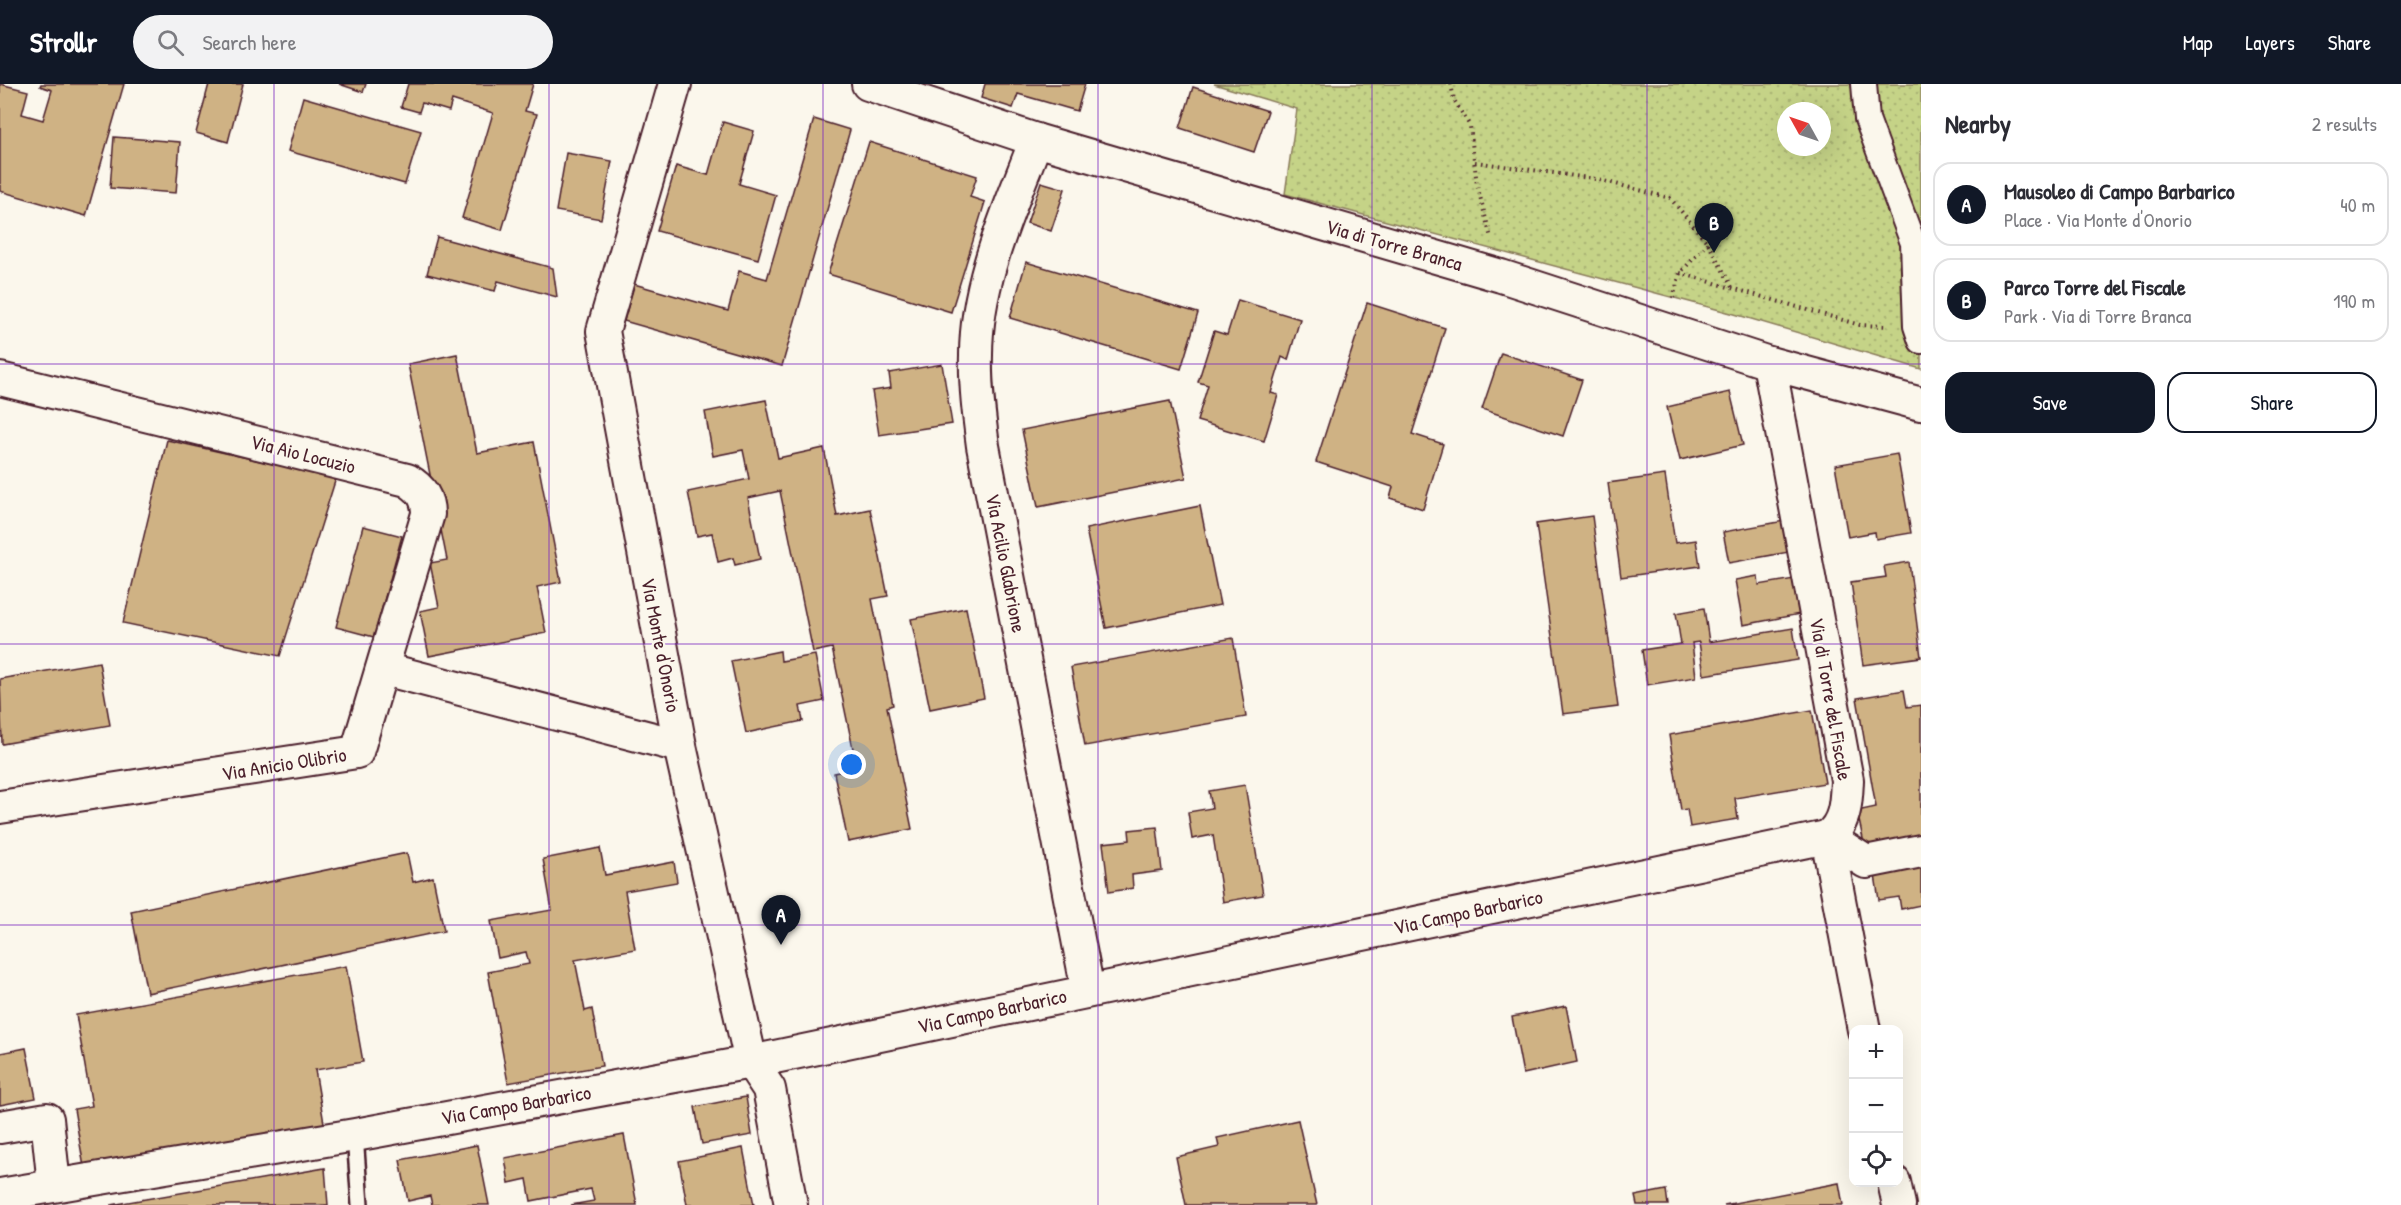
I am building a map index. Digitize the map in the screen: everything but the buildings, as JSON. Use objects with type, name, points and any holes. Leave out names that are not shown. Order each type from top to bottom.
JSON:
[{"type":"street","name":"Via Monte d'Onorio","points":[[675,84],[603,331],[680,746],[752,1062],[769,1089],[791,1205]]},
{"type":"street","name":"Via di Torre Branca","points":[[867,84],[1036,140],[1501,276],[1769,363],[1921,404]]},
{"type":"street","points":[[1864,84],[1867,119],[1913,243],[1918,333]]},
{"type":"street","name":"Via Acilio Glabrione","points":[[1036,140],[993,252],[981,301],[976,354],[977,399],[983,446],[1088,992]]},
{"type":"street","name":"Via di Torre del Fiscale","points":[[1769,363],[1846,780],[1842,817],[1837,828],[1827,837]]},
{"type":"street","name":"Via Aio Locuzio","points":[[0,379],[402,478],[418,487],[427,502],[428,514],[384,669]]},
{"type":"street","points":[[384,669],[680,746]]},
{"type":"street","name":"Via Anicio Olibrio","points":[[0,807],[357,752],[384,669]]},
{"type":"street","points":[[1827,837],[1866,862],[1921,851]]},
{"type":"street","points":[[1827,837],[1863,1025]]},
{"type":"street","name":"Via Campo Barbarico","points":[[0,1195],[355,1135],[752,1062],[1827,837]]},
{"type":"street","points":[[0,1127],[48,1119],[54,1185]]},
{"type":"street","points":[[1895,1187],[1899,1205]]},
{"type":"lane","points":[[355,1135],[360,1205]]},
{"type":"path","points":[[1450,84],[1454,100],[1470,126],[1477,185],[1501,276]]},
{"type":"path","points":[[1475,162],[1596,179],[1670,198],[1708,243],[1733,289]]},
{"type":"path","points":[[1664,328],[1680,273],[1708,243]]},
{"type":"path","points":[[1680,273],[1860,325],[1918,333]]},
{"type":"green space","points":[[1214,84],[1921,84],[1921,369],[1731,313],[1285,194],[1297,109]]},
{"type":"place","name":"Parco Torre del Fiscale","points":[[1714,253]]},
{"type":"place","name":"Mausoleo di Campo Barbarico","points":[[781,945]]}]
